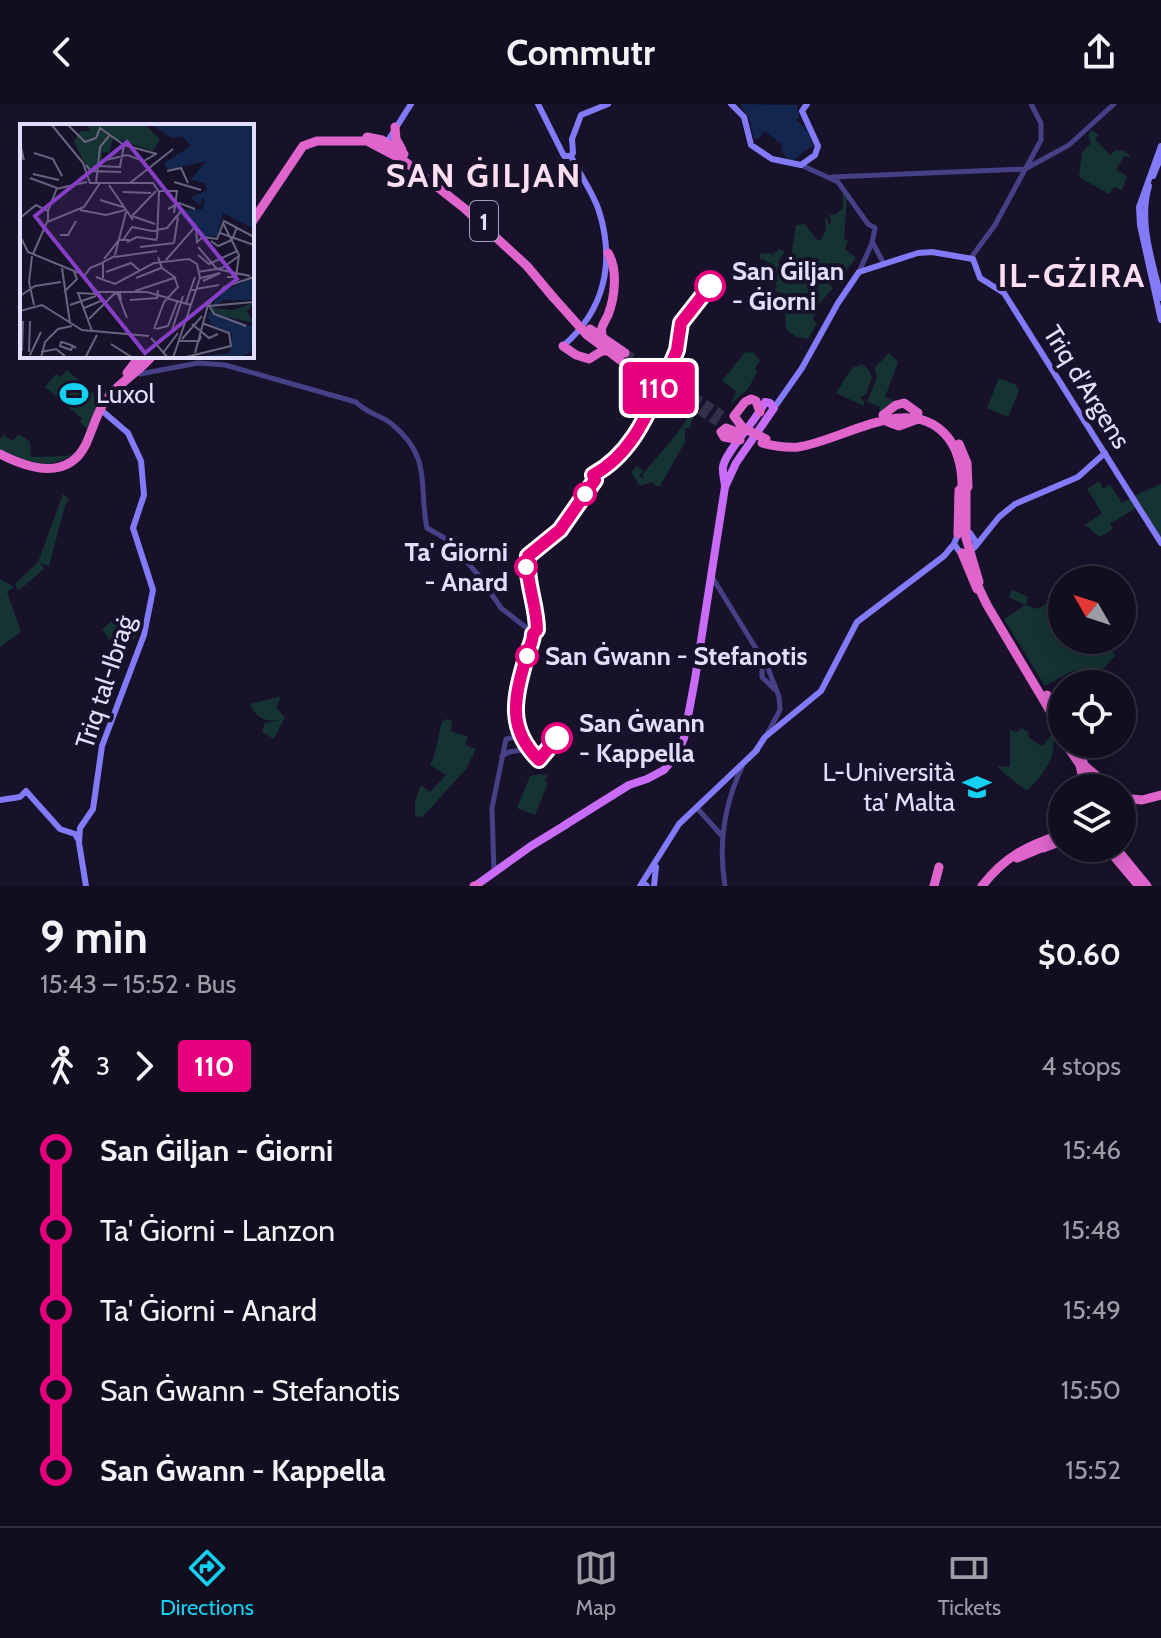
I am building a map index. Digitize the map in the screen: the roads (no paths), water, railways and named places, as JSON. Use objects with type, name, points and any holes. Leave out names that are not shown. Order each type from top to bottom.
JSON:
[{"type":"highway","points":[[379,141],[396,122]]},
{"type":"highway","points":[[396,122],[397,142],[405,158]]},
{"type":"highway","points":[[254,221],[294,150],[304,142],[319,139],[379,141],[405,158]]},
{"type":"highway","name":"1","points":[[405,158],[520,258],[588,328],[601,347],[622,356]]},
{"type":"highway","name":"1","points":[[405,158],[516,249],[554,295]]},
{"type":"highway","points":[[436,191],[454,205],[464,208]]},
{"type":"highway","points":[[588,328],[601,326],[608,316],[614,285],[608,253]]},
{"type":"highway","points":[[563,346],[589,359],[601,347],[601,326]]},
{"type":"highway","points":[[0,452],[31,468],[43,470],[68,464],[86,444],[100,409],[125,377],[140,374],[148,358]]},
{"type":"highway","points":[[0,452],[32,466],[43,467],[72,457],[83,444],[102,401],[148,358]]},
{"type":"highway","points":[[720,419],[749,398],[772,403]]},
{"type":"highway","points":[[739,437],[734,416],[745,402],[756,401],[760,412]]},
{"type":"highway","points":[[764,441],[810,440],[883,415],[919,416],[937,421],[959,444],[968,471],[971,533]]},
{"type":"highway","points":[[720,419],[739,437],[800,447],[824,442],[873,424],[891,421],[899,426],[919,416]]},
{"type":"highway","points":[[919,416],[940,428],[951,440],[960,467],[963,536],[978,582],[1048,706]]},
{"type":"highway","points":[[720,419],[719,435],[731,441],[739,437]]},
{"type":"highway","points":[[959,444],[966,488],[966,538],[978,582]]},
{"type":"highway","points":[[960,467],[958,546],[972,579],[991,607]]},
{"type":"highway","points":[[974,548],[977,569],[991,607]]},
{"type":"highway","points":[[1036,685],[1048,701]]},
{"type":"highway","points":[[1036,685],[1048,709]]},
{"type":"highway","points":[[1136,800],[1161,798]]},
{"type":"highway","points":[[987,884],[1027,849],[1048,841]]},
{"type":"highway","points":[[1125,862],[1144,886]]},
{"type":"highway","points":[[932,886],[936,867]]},
{"type":"main road","points":[[379,141],[411,104]]},
{"type":"main road","points":[[538,104],[570,143],[599,210],[608,253],[602,291],[588,328],[563,346]]},
{"type":"main road","points":[[572,152],[572,139],[581,115],[608,104]]},
{"type":"main road","points":[[731,104],[744,117],[748,142],[772,159],[801,165],[815,155],[818,146],[802,111],[807,104]]},
{"type":"main road","points":[[562,137],[575,130]]},
{"type":"main road","points":[[562,137],[564,156],[572,152]]},
{"type":"main road","points":[[561,150],[562,137]]},
{"type":"main road","points":[[1161,146],[1142,208],[1140,225],[1161,320]]},
{"type":"main road","points":[[1161,157],[1142,208],[1161,298]]},
{"type":"main road","points":[[728,469],[772,403],[802,368],[859,272],[918,253],[932,252],[973,259]]},
{"type":"main road","name":"Triq d'Argens","points":[[973,259],[980,278],[1004,293],[1161,543]]},
{"type":"main road","points":[[484,880],[604,799],[664,770],[678,753],[684,738],[728,469],[739,437],[772,403]]},
{"type":"main road","name":"Triq tal-Ibraġ","points":[[77,834],[93,809],[102,746],[141,645],[153,594],[133,528],[144,495],[141,461],[128,433],[100,409]]},
{"type":"main road","points":[[958,546],[971,552],[999,517],[1015,504],[1084,473],[1105,453]]},
{"type":"main road","points":[[991,523],[1014,503],[1069,481]]},
{"type":"main road","points":[[971,533],[981,535],[1001,510]]},
{"type":"main road","points":[[755,752],[776,725],[821,691],[857,622],[971,533]]},
{"type":"main road","points":[[971,533],[974,548]]},
{"type":"main road","points":[[648,884],[656,863],[679,824],[742,767],[776,725]]},
{"type":"main road","points":[[565,825],[634,784]]},
{"type":"main road","points":[[0,800],[20,797],[26,791],[60,829],[77,834],[86,886]]},
{"type":"street","points":[[973,259],[995,225],[1042,135],[1041,123],[1031,104]]},
{"type":"street","points":[[836,179],[847,175],[1025,169],[1069,145],[1114,104]]},
{"type":"street","points":[[801,165],[836,179],[868,224],[875,228],[859,272]]},
{"type":"street","points":[[872,243],[884,264]]},
{"type":"street","points":[[140,374],[198,363],[225,365],[356,402],[364,411],[394,426],[414,448],[422,468],[427,528],[448,540],[480,577],[501,608],[533,636],[515,709],[520,736],[506,739],[507,750],[502,756],[492,808],[494,859],[484,880]]},
{"type":"street","points":[[711,576],[761,658],[775,690],[780,703],[776,725]]},
{"type":"street","points":[[507,750],[528,749]]},
{"type":"street","points":[[725,886],[721,850],[727,804],[742,767]]},
{"type":"street","points":[[697,808],[723,837]]},
{"type":"water","points":[[740,104],[797,105],[799,117],[796,120],[807,130],[814,147],[794,160],[786,158],[782,145],[765,131],[754,139],[749,118]]},
{"type":"tunnel","points":[[625,353],[722,415]]},
{"type":"tunnel","points":[[620,360],[718,422]]},
{"type":"tunnel","points":[[1086,769],[1088,774]]},
{"type":"place","name":"San Ġiljan - Ġiorni","points":[[710,286]]},
{"type":"place","name":"Luxol","points":[[74,394]]},
{"type":"place","name":"Ta' Ġiorni - Anard","points":[[526,567]]},
{"type":"place","name":"San Ġwann - Stefanotis","points":[[527,656]]},
{"type":"place","name":"San Ġwann - Kappella","points":[[557,738]]},
{"type":"place","name":"L-Università ta' Malta","points":[[977,787]]},
{"type":"district","name":"SAN ĠILJAN","points":[[484,175]]},
{"type":"district","name":"IL-GŻIRA","points":[[1072,275]]}]
